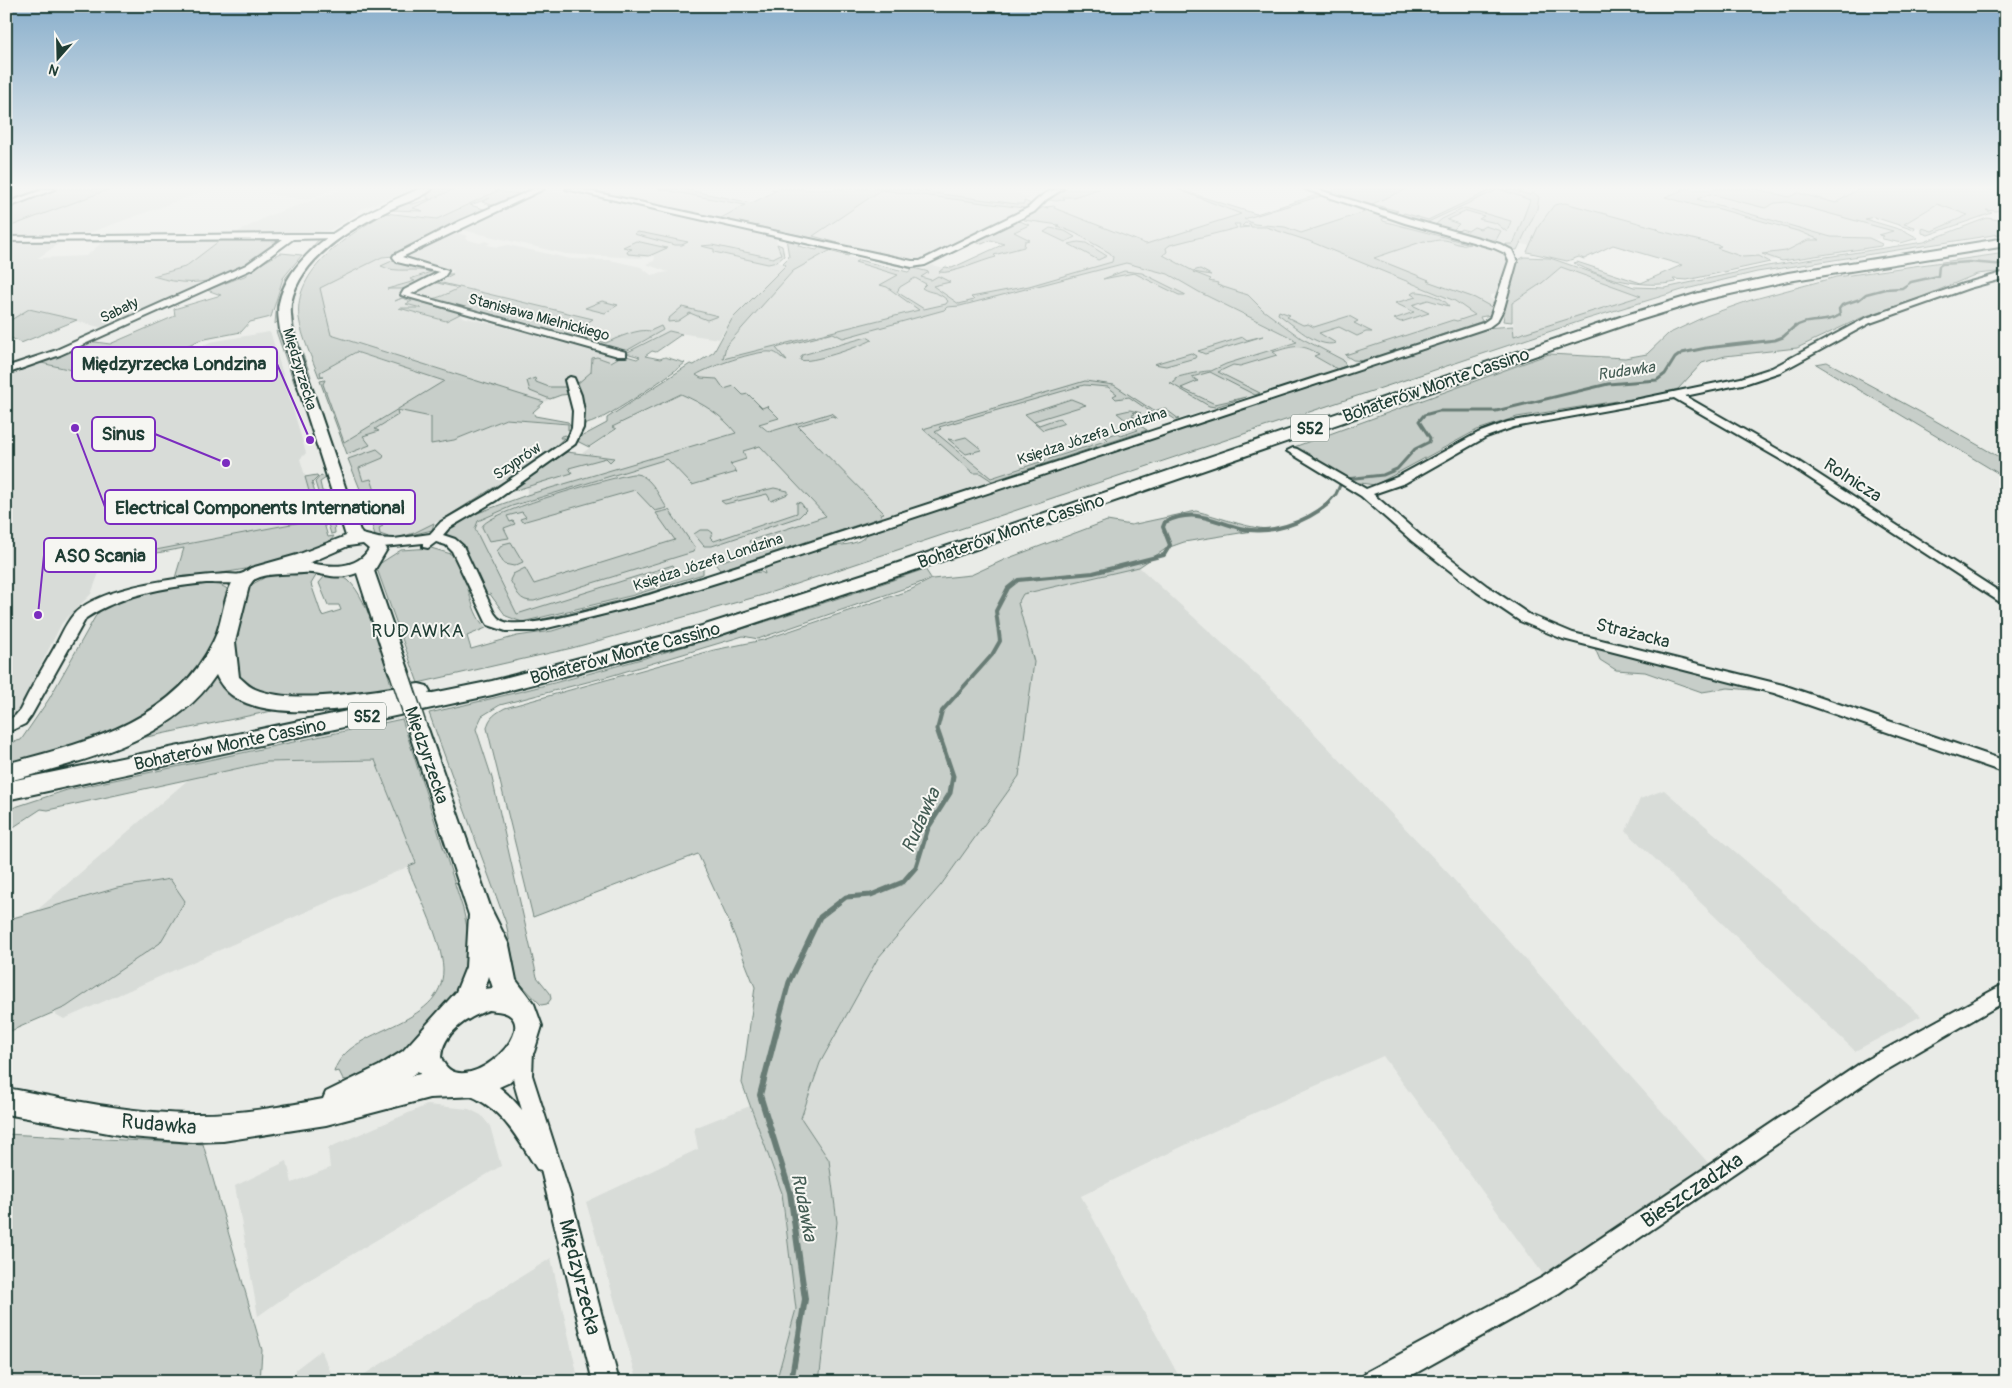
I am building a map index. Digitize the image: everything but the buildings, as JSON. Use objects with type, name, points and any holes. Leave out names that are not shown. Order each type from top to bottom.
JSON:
[{"type":"highway","name":"Bohaterów Monte Cassino","points":[[6,775],[420,691],[596,650],[784,596],[1617,314],[1684,294],[1778,272],[1893,254]]},
{"type":"highway","name":"Bohaterów Monte Cassino","points":[[6,791],[492,688],[709,631],[902,568],[1628,319],[1704,296],[1788,277],[1933,254]]},
{"type":"highway","points":[[6,775],[107,743],[157,718],[180,702],[199,684],[224,641],[239,586],[251,575]]},
{"type":"highway","points":[[224,641],[226,668],[232,684],[246,694],[262,700],[279,703],[312,704],[420,691]]},
{"type":"highway","points":[[6,805],[109,770]]},
{"type":"main road","name":"Międzyrzecka","points":[[316,254],[299,272],[287,296],[284,316],[286,330],[354,536],[370,550],[365,570],[374,602],[400,672],[479,909],[496,945],[504,984],[519,1006]]},
{"type":"main road","name":"Międzyrzecka","points":[[318,568],[316,558],[338,541],[341,499]]},
{"type":"main road","points":[[251,575],[306,559],[330,547],[370,550]]},
{"type":"main road","points":[[251,575],[301,567],[318,568],[326,572],[353,570],[370,550]]},
{"type":"main road","name":"Międzyrzecka","points":[[337,572],[351,576],[374,602]]},
{"type":"main road","name":"Międzyrzecka","points":[[443,1025],[468,998],[475,983],[481,951],[479,909]]},
{"type":"main road","points":[[489,999],[508,1001],[519,1006],[526,1015],[529,1025],[524,1048],[510,1066],[485,1081],[457,1084],[440,1078],[430,1065],[428,1053],[443,1025],[467,1006],[489,999]]},
{"type":"main road","name":"Rudawka","points":[[312,1112],[391,1075],[419,1054],[443,1025]]},
{"type":"main road","name":"Rudawka","points":[[6,1101],[121,1122],[167,1128],[239,1126],[368,1102],[429,1085],[457,1084]]},
{"type":"street","name":"Sabały","points":[[6,371],[57,353],[249,267],[267,254]]},
{"type":"street","name":"Stanisława Mielnickiego","points":[[402,254],[398,256],[400,260],[444,271],[441,275],[407,292],[406,295],[622,354]]},
{"type":"street","points":[[865,254],[912,264],[922,263],[941,254]]},
{"type":"street","name":"Księdza Józefa Londzina","points":[[370,550],[397,548],[430,542],[448,548],[464,561],[486,613],[493,622],[516,628],[556,623],[708,581],[1486,325],[1494,319],[1513,261],[1510,254]]},
{"type":"street","points":[[1365,493],[1401,480],[1482,435],[1512,424],[1676,395],[1743,381],[1776,370],[1867,321],[1966,286],[2006,275]]},
{"type":"street","name":"Szyprów","points":[[430,542],[445,525],[491,498],[571,442],[579,424],[575,388],[570,380]]},
{"type":"street","name":"Rolnicza","points":[[1676,395],[1789,460],[2006,602]]},
{"type":"street","name":"Strażacka","points":[[1293,451],[1365,493],[1416,538],[1482,589],[1525,618],[1568,636],[1778,689],[2006,767]]},
{"type":"street","points":[[6,728],[20,720],[26,712],[74,624],[88,610],[107,600],[149,589],[251,575]]},
{"type":"street","name":"Bieszczadzka","points":[[1374,1382],[1551,1285],[1871,1068],[2006,991]]},
{"type":"street","name":"Międzyrzecka","points":[[524,1048],[521,1062],[522,1075],[553,1173],[606,1382]]},
{"type":"street","name":"Międzyrzecka","points":[[457,1084],[484,1089],[499,1099],[553,1173]]},
{"type":"shaded area","points":[[6,254],[44,254],[38,258],[86,256],[89,254],[202,254],[185,267],[154,276],[165,280],[196,284],[208,283],[107,329],[30,309],[6,323]]},
{"type":"shaded area","points":[[202,254],[263,254],[237,270],[207,281],[173,281],[153,276],[185,267]]},
{"type":"shaded area","points":[[280,254],[302,255],[283,278],[271,317],[250,322],[241,332],[200,340],[116,377],[107,378],[37,362],[88,341],[110,344],[175,316],[174,309],[221,295],[207,290],[247,275],[247,271]]},
{"type":"shaded area","points":[[306,254],[310,254],[285,286],[281,297],[278,321],[275,324],[277,300],[286,277]]},
{"type":"shaded area","points":[[324,254],[302,279],[293,305],[294,326],[311,377],[308,377],[293,328],[292,301],[296,287],[305,273]]},
{"type":"shaded area","points":[[399,254],[382,257],[320,288],[331,335],[544,402],[533,412],[535,416],[568,422],[573,429],[568,430],[568,424],[506,419],[454,440],[431,444],[431,417],[397,410],[398,415],[375,429],[379,431],[363,436],[370,445],[347,454],[320,381],[325,380],[323,384],[344,442],[444,381],[356,352],[320,372],[321,376],[324,376],[319,377],[300,325],[299,300],[305,284],[314,269],[326,255]]},
{"type":"shaded area","points":[[406,254],[547,254],[571,259],[610,260],[641,267],[651,275],[668,272],[646,264],[654,261],[655,256],[639,258],[566,254],[782,254],[783,256],[777,262],[787,264],[732,319],[719,339],[672,332],[635,353],[415,296],[412,292],[454,271],[407,258]]},
{"type":"shaded area","points":[[628,254],[654,254],[649,256]]},
{"type":"shaded area","points":[[722,254],[753,254],[773,258],[784,254],[784,256],[777,262],[768,264]]},
{"type":"shaded area","points":[[788,254],[824,254],[793,271],[726,346],[723,359],[919,310],[887,287],[880,285],[898,275],[855,262],[859,260],[908,272],[912,269],[873,260],[875,258],[929,272],[921,277],[931,280],[938,276],[950,282],[933,286],[959,304],[974,300],[971,297],[1029,286],[1112,262],[1113,257],[1111,254],[1165,254],[1163,255],[1193,271],[1200,269],[1211,275],[1193,272],[1211,279],[1209,281],[1218,283],[1217,285],[1248,295],[1263,310],[1301,338],[1343,360],[1346,366],[1337,369],[1314,356],[1319,354],[1302,347],[1292,347],[1273,352],[1277,355],[1240,366],[1233,365],[1218,372],[1260,393],[1255,395],[1210,372],[1192,377],[1198,381],[1181,388],[1215,404],[1246,397],[1215,407],[1209,406],[1170,383],[1175,382],[1175,378],[1178,377],[1211,371],[1226,364],[1297,342],[1168,274],[1126,263],[960,306],[947,307],[944,310],[843,338],[833,333],[776,348],[787,361],[776,353],[764,352],[733,360],[696,375],[701,378],[717,379],[724,389],[734,386],[743,395],[748,394],[762,408],[767,406],[779,418],[759,424],[769,432],[831,413],[837,418],[832,416],[798,426],[884,513],[880,514],[882,517],[720,570],[712,560],[712,557],[717,552],[723,561],[754,550],[749,541],[826,516],[760,446],[743,451],[746,459],[730,464],[737,472],[692,485],[667,459],[512,506],[478,521],[475,529],[517,614],[673,565],[678,574],[703,567],[703,574],[634,595],[522,622],[506,616],[490,594],[487,595],[464,547],[446,535],[451,527],[464,518],[527,495],[736,433],[711,410],[681,394],[612,427],[616,429],[589,447],[575,440],[607,423],[607,418],[690,364],[694,365],[714,352],[732,319],[786,265],[783,263],[789,257]],"holes":[[[915,278],[926,284],[922,288],[941,295],[948,301],[946,304],[924,309],[897,292],[900,287]]]},
{"type":"shaded area","points":[[813,254],[836,254],[914,274],[932,265],[950,270],[986,254],[1502,254],[1509,257],[1497,294],[1491,295],[1490,298],[1495,302],[1491,313],[1340,362],[1346,366],[1176,420],[1162,411],[1133,421],[1147,430],[882,517],[847,481],[686,377],[726,346],[793,271]]},
{"type":"shaded area","points":[[881,254],[931,254],[916,261],[908,261]]},
{"type":"shaded area","points":[[983,254],[999,254],[994,255],[996,257],[959,269],[939,272],[945,267],[952,268]]},
{"type":"shaded area","points":[[1087,254],[1103,254],[1107,256],[1098,260]]},
{"type":"shaded area","points":[[1340,254],[1386,254],[1374,258],[1429,280],[1427,281],[1475,298],[1495,309],[1491,315],[1480,317],[1482,321],[1480,322],[1364,361],[1353,360],[1345,355],[1453,320],[1457,321],[1475,315],[1455,301]]},
{"type":"shaded area","points":[[1535,254],[1595,254],[1584,259],[1579,257],[1567,261]]},
{"type":"shaded area","points":[[1643,254],[1734,254],[1743,257],[1759,256],[1770,262],[1687,280],[1673,279],[1676,282],[1663,284],[1637,283],[1611,278],[1574,263],[1577,262],[1641,283],[1682,265]]},
{"type":"shaded area","points":[[1727,254],[1815,254],[1756,263]]},
{"type":"shaded area","points":[[1762,254],[1764,254],[1830,254],[1782,261]]},
{"type":"shaded area","points":[[1847,254],[1873,254],[1757,272],[1682,290],[1587,319],[763,595],[572,648],[418,683],[376,566],[401,550],[431,548],[451,554],[462,572],[475,612],[486,628],[467,636],[471,649],[517,636],[552,631],[737,575],[761,572],[765,574],[764,570],[770,566],[797,554],[818,548],[853,543],[859,541],[868,532],[1485,328],[1513,326],[1514,336],[1641,296],[1561,267],[1542,283],[1512,303],[1512,322],[1503,321],[1514,272],[1520,259],[1524,257],[1550,258],[1634,287],[1665,288],[1767,266]]},
{"type":"shaded area","points":[[2006,254],[2006,271],[1977,274],[1917,299],[1863,317],[1797,348],[1725,356],[1702,363],[1678,389],[1655,395],[1517,417],[1477,430],[1375,485],[1353,482],[1294,449],[1294,447],[1549,354],[1625,358],[1647,354],[1668,334],[1706,316],[1751,300],[1836,277]]},
{"type":"shaded area","points":[[382,257],[432,272],[397,296],[461,314],[459,315],[463,317],[629,357],[571,390],[544,402],[330,335],[319,288]]},
{"type":"shaded area","points":[[392,261],[438,273],[408,289],[387,289],[415,281],[410,279],[431,272],[393,270],[381,266]]},
{"type":"shaded area","points":[[1561,267],[1642,296],[1514,336],[1512,303],[1542,283]]},
{"type":"shaded area","points":[[1124,271],[1142,273],[1186,295],[1179,295],[1134,273],[1103,279]]},
{"type":"shaded area","points":[[448,274],[453,274],[438,282],[593,319],[571,333],[606,343],[628,334],[645,330],[650,331],[661,326],[663,330],[626,351],[429,299],[442,296],[459,288],[433,282]]},
{"type":"shaded area","points":[[430,284],[415,292],[419,296],[411,293]]},
{"type":"shaded area","points":[[1414,292],[1434,296],[1443,300],[1449,306],[1428,300],[1412,305],[1429,313],[1401,322],[1394,319],[1414,312],[1395,303],[1416,297],[1411,294]]},
{"type":"shaded area","points":[[404,297],[462,313],[446,321],[399,308],[421,308],[406,304],[412,301],[402,298],[395,301]]},
{"type":"shaded area","points":[[602,301],[618,305],[605,313],[585,308]]},
{"type":"shaded area","points":[[682,307],[718,316],[707,320],[690,313],[678,321],[668,322],[668,319]]},
{"type":"shaded area","points":[[29,309],[77,320],[21,343],[6,335],[6,323]]},
{"type":"shaded area","points":[[1279,311],[1290,315],[1287,317],[1303,325],[1308,324],[1314,327],[1349,316],[1358,321],[1354,323],[1372,332],[1366,332],[1357,336],[1339,327],[1319,333],[1336,343],[1329,344],[1313,339],[1278,314]]},
{"type":"shaded area","points":[[276,331],[281,333],[297,383],[295,385]]},
{"type":"shaded area","points":[[669,331],[682,334],[656,352],[652,351],[645,356],[660,359],[665,357],[685,363],[651,388],[604,417],[584,424],[577,384],[591,372],[592,358],[597,357],[611,362],[623,355],[637,359],[640,357],[626,353]]},
{"type":"shaded area","points":[[269,332],[306,453],[300,459],[318,519],[104,560],[91,594],[62,623],[17,712],[6,722],[6,375],[37,362],[107,378],[124,375],[154,361],[166,363],[210,342]]},
{"type":"shaded area","points":[[1263,336],[1205,354],[1198,351],[1243,337],[1247,340]]},
{"type":"shaded area","points":[[867,337],[872,340],[813,360],[800,360],[802,355]]},
{"type":"shaded area","points":[[356,352],[445,381],[398,410],[431,417],[431,444],[454,440],[506,419],[568,425],[568,430],[557,449],[449,516],[414,533],[394,539],[378,534],[344,446],[347,440],[344,442],[323,384],[324,377],[320,372]]},
{"type":"shaded area","points":[[1191,353],[1196,356],[1195,358],[1166,366],[1154,364]]},
{"type":"shaded area","points":[[1827,362],[2006,461],[2006,478],[1816,364]]},
{"type":"shaded area","points":[[535,378],[536,382],[549,387],[569,387],[572,394],[550,399],[530,391],[527,381]]},
{"type":"shaded area","points":[[1085,381],[1114,385],[1154,411],[1164,408],[1179,419],[1176,420],[1162,411],[1154,414],[1129,397],[1116,399],[1113,396],[1117,394],[1108,387],[1084,385],[939,427],[941,429],[935,432],[991,478],[1108,440],[1105,437],[1117,433],[1121,436],[1138,430],[1117,413],[1130,410],[1141,413],[1133,412],[1135,414],[1132,415],[1134,417],[1127,419],[1135,417],[1138,419],[1133,421],[1147,430],[992,481],[980,473],[973,473],[923,429]]},
{"type":"shaded area","points":[[681,394],[705,405],[718,414],[736,433],[746,430],[832,522],[714,564],[515,620],[464,518],[527,495],[527,487],[616,430],[611,427]]},
{"type":"shaded area","points":[[1071,399],[1086,405],[1034,421],[1039,425],[1059,418],[1065,423],[1043,430],[1025,414]]},
{"type":"shaded area","points":[[566,435],[568,437],[566,442],[490,495],[445,518],[546,455],[564,438],[560,438],[561,436]]},
{"type":"shaded area","points":[[966,437],[981,450],[966,454],[948,439],[954,440]]},
{"type":"shaded area","points":[[377,449],[384,455],[383,458],[359,468],[363,481],[371,479],[384,517],[376,520],[383,526],[379,528],[380,534],[394,539],[375,536],[366,504],[348,459]]},
{"type":"shaded area","points":[[567,452],[614,458],[610,462],[606,458],[569,468],[572,473],[503,494]]},
{"type":"shaded area","points":[[633,474],[644,477],[649,481],[667,508],[655,511],[635,490],[522,522],[520,519],[526,517],[522,512],[507,516],[510,522],[513,521],[515,524],[504,528],[509,538],[489,541],[482,527],[504,513],[526,504],[577,488]]},
{"type":"shaded area","points":[[317,475],[318,477],[312,483],[328,537],[334,536],[325,545],[309,553],[240,570],[183,578],[175,578],[184,548],[103,563],[104,560],[317,519],[305,477]]},
{"type":"shaded area","points":[[321,475],[326,478],[320,482],[322,491],[331,494],[335,533],[331,534],[315,482]]},
{"type":"shaded area","points":[[774,488],[788,491],[788,494],[771,501],[767,494],[725,504],[721,501]]},
{"type":"shaded area","points":[[797,502],[801,503],[806,510],[799,517],[712,546],[704,546],[694,534],[700,530],[709,530],[713,533],[710,537],[714,541],[797,513]]},
{"type":"shaded area","points":[[669,510],[695,548],[693,552],[534,601],[522,598],[510,580],[513,574],[525,568],[534,584],[675,540],[656,513]]},
{"type":"shaded area","points":[[1196,511],[1239,524],[1265,529],[1184,542],[1167,548],[1139,567],[1023,594],[1018,603],[1034,662],[1019,776],[941,885],[878,958],[820,1063],[801,1118],[829,1160],[837,1222],[819,1382],[776,1382],[796,1309],[782,1193],[742,1083],[755,987],[729,922],[698,854],[533,917],[487,728],[489,721],[505,708],[714,650],[763,640],[910,590],[932,579],[971,575],[1006,559],[1107,521],[1131,525]]},
{"type":"shaded area","points":[[434,523],[432,530],[394,539],[414,533]]},
{"type":"shaded area","points":[[511,542],[523,562],[514,566],[504,564],[497,551],[503,544]]},
{"type":"shaded area","points":[[1139,567],[1270,687],[1447,872],[1711,1166],[1551,1285],[1383,1056],[1214,1131],[1081,1196],[1182,1382],[819,1382],[837,1222],[829,1160],[801,1118],[820,1063],[878,958],[941,885],[1034,662],[1018,604],[1023,594]]},
{"type":"shaded area","points":[[925,569],[931,578],[758,639],[743,636],[610,676],[500,705],[482,716],[476,729],[492,778],[537,977],[550,993],[551,999],[547,1004],[541,1005],[517,980],[506,923],[429,713],[554,683],[679,648]]},
{"type":"shaded area","points":[[311,571],[317,574],[311,584],[322,616],[341,610],[339,605],[328,605],[319,583],[325,576],[337,576],[346,579],[356,589],[375,632],[392,688],[332,697],[284,697],[263,693],[246,684],[236,671],[234,658],[235,641],[243,603],[251,585],[269,575]]},
{"type":"shaded area","points":[[701,578],[612,605],[526,623],[634,597]]},
{"type":"shaded area","points":[[218,584],[228,591],[212,647],[188,687],[131,728],[6,766],[6,744],[21,740],[49,699],[95,617],[103,608],[116,602],[161,590],[193,585]]},
{"type":"shaded area","points":[[1594,646],[1778,692],[1728,688],[1702,692],[1645,672],[1616,670],[1600,660]]},
{"type":"shaded area","points":[[219,669],[220,680],[228,695],[244,704],[272,711],[137,739],[192,702]]},
{"type":"shaded area","points":[[402,719],[463,909],[472,950],[463,985],[430,1020],[403,1055],[350,1081],[343,1079],[339,1071],[334,1072],[342,1057],[357,1045],[412,1016],[428,1004],[439,989],[443,969],[435,933],[409,871],[409,866],[416,863],[375,760],[267,762],[48,810],[41,809],[6,832],[6,810],[67,790]]},
{"type":"shaded area","points":[[375,760],[416,863],[64,1019],[6,986],[6,937],[190,778],[267,762]]},
{"type":"shaded area","points":[[1664,790],[1921,1016],[1855,1051],[1626,831],[1640,799]]},
{"type":"shaded area","points":[[170,879],[185,901],[160,943],[66,1007],[6,1033],[6,920],[117,888]]},
{"type":"shaded area","points":[[427,1105],[469,1109],[481,1115],[490,1126],[501,1166],[309,1280],[258,1316],[235,1186],[287,1161],[292,1183],[330,1168],[328,1148]]},
{"type":"shaded area","points":[[750,1106],[782,1193],[796,1309],[776,1382],[638,1382],[586,1202],[698,1149],[694,1128]]},
{"type":"shaded area","points":[[6,1134],[203,1144],[262,1350],[260,1382],[6,1382]]},
{"type":"shaded area","points":[[551,1258],[579,1382],[352,1382]]},
{"type":"shaded area","points":[[321,1350],[335,1382],[295,1382],[296,1369]]},
{"type":"waterway","name":"Rudawka","points":[[1794,328],[1804,323],[1834,318],[1840,315],[1839,309],[1842,305],[1860,299],[1866,294],[1885,289],[1902,288],[1911,282],[1938,276],[1939,266],[1942,264],[1969,262],[2006,265]]},
{"type":"waterway","name":"Rudawka","points":[[1346,479],[1383,475],[1397,469],[1415,449],[1429,442],[1430,438],[1419,421],[1424,415],[1439,411],[1496,411],[1608,384],[1657,380],[1665,374],[1675,358],[1682,353],[1706,348],[1775,340],[1783,337],[1795,326]]},
{"type":"waterway","name":"Rudawka","points":[[1327,504],[1336,494],[1342,481]]},
{"type":"waterway","name":"Rudawka","points":[[937,729],[942,711],[992,655],[1000,641],[996,611],[1008,588],[1018,580],[1093,573],[1164,555],[1170,545],[1163,527],[1165,522],[1176,518],[1194,516],[1250,530],[1274,529],[1298,522],[1329,503]]},
{"type":"waterway","name":"Rudawka","points":[[779,1019],[789,982],[820,917],[846,897],[871,895],[903,882],[916,867],[928,828],[950,793],[953,776],[937,729]]},
{"type":"waterway","name":"Rudawka","points":[[780,1018],[760,1095],[790,1192],[805,1299],[791,1382]]},
{"type":"place","name":"Electrical Components International","points":[[75,428]]},
{"type":"place","name":"Międzyrzecka Londzina","points":[[310,440]]},
{"type":"place","name":"Sinus","points":[[226,463]]},
{"type":"place","name":"ASO Scania","points":[[38,615]]},
{"type":"district","name":"RUDAWKA","points":[[418,630]]}]
